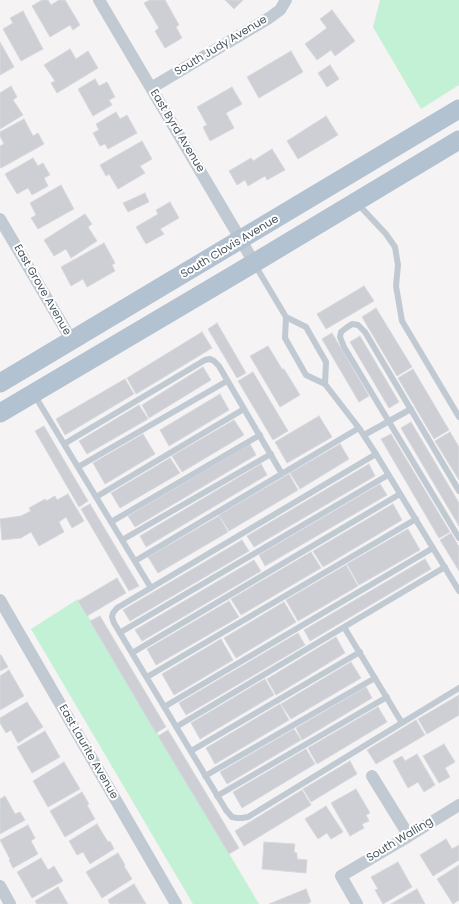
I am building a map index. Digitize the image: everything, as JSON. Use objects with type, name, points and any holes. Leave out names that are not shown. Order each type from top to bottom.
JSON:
[{"type":"main road","name":"South Clovis Avenue","points":[[0,383],[459,109]]},
{"type":"main road","points":[[0,413],[254,264],[459,140]]},
{"type":"main road","points":[[0,400],[67,359],[74,349],[72,341]]},
{"type":"street","name":"East Byrd Avenue","points":[[99,0],[254,264]]},
{"type":"street","name":"South Judy Avenue","points":[[151,88],[269,18],[280,10],[286,0]]},
{"type":"street","name":"East Grove Avenue","points":[[0,219],[72,341]]},
{"type":"street","name":"East Laurite Avenue","points":[[0,600],[176,904]]},
{"type":"street","points":[[372,776],[409,836]]},
{"type":"street","name":"South Walling","points":[[357,904],[341,876],[459,805]]},
{"type":"street","points":[[0,886],[10,904]]},
{"type":"lane","points":[[356,202],[386,234],[395,247],[398,265],[396,286],[402,321],[459,416]]},
{"type":"lane","points":[[254,264],[286,317],[306,327],[326,362],[325,384]]},
{"type":"lane","points":[[286,317],[285,338],[306,375],[325,384],[364,435],[459,591]]},
{"type":"lane","points":[[459,491],[365,332],[358,325],[352,324],[341,332],[340,337],[344,347],[459,538]]},
{"type":"lane","points":[[64,444],[205,360],[210,359],[219,366],[282,474]]},
{"type":"lane","points":[[78,467],[227,381]]},
{"type":"lane","points":[[33,394],[151,588]]},
{"type":"lane","points":[[96,497],[244,409]]},
{"type":"lane","points":[[364,435],[411,409]]},
{"type":"lane","points":[[135,561],[359,428]]},
{"type":"lane","points":[[111,522],[260,435]]},
{"type":"lane","points":[[122,540],[271,454]]},
{"type":"lane","points":[[376,454],[117,608],[112,617],[190,751],[217,796],[232,817],[248,817],[459,688]]},
{"type":"lane","points":[[121,632],[388,475]]},
{"type":"lane","points":[[132,653],[400,494]]},
{"type":"lane","points":[[147,677],[416,519]]},
{"type":"lane","points":[[164,707],[432,548]]},
{"type":"lane","points":[[176,727],[444,567]]},
{"type":"lane","points":[[344,627],[402,722]]},
{"type":"lane","points":[[190,751],[360,652]]},
{"type":"lane","points":[[205,776],[375,678]]},
{"type":"lane","points":[[217,796],[387,697]]},
{"type":"green space","points":[[380,0],[459,0],[459,85],[421,109],[373,27]]},
{"type":"green space","points":[[78,599],[259,904],[193,904],[31,629]]},
{"type":"building","points":[[42,0],[48,0],[51,5],[59,0],[65,0],[80,25],[73,30],[70,25],[50,37],[32,6]]},
{"type":"building","points":[[150,0],[165,0],[179,25],[176,27],[182,38],[165,48],[155,31],[159,28],[144,3]]},
{"type":"building","points":[[225,0],[243,0],[234,9]]},
{"type":"building","points":[[332,10],[355,41],[335,56],[331,50],[317,60],[305,44],[327,28],[320,19]]},
{"type":"building","points":[[23,11],[43,49],[21,61],[3,29],[13,23],[10,18]]},
{"type":"building","points":[[0,42],[14,67],[0,75]]},
{"type":"building","points":[[70,49],[76,59],[88,51],[98,68],[57,93],[51,83],[55,81],[44,65]]},
{"type":"building","points":[[291,51],[303,72],[259,98],[247,77]]},
{"type":"building","points":[[330,65],[339,79],[327,87],[318,73]]},
{"type":"building","points":[[95,79],[99,86],[107,82],[115,97],[109,100],[112,105],[93,116],[78,89]]},
{"type":"building","points":[[11,86],[17,97],[13,100],[23,115],[0,129],[0,93]]},
{"type":"building","points":[[232,87],[242,104],[226,113],[234,128],[210,141],[203,127],[207,125],[197,107]]},
{"type":"building","points":[[116,112],[120,119],[127,115],[137,133],[108,149],[105,144],[100,146],[93,133],[99,130],[96,124]]},
{"type":"building","points":[[326,116],[338,135],[298,159],[287,141]]},
{"type":"building","points":[[24,119],[33,136],[38,133],[44,144],[1,168],[0,146],[4,144],[0,136],[0,132]]},
{"type":"building","points":[[142,141],[152,159],[140,166],[145,173],[118,189],[109,174],[106,176],[100,165]]},
{"type":"building","points":[[272,149],[285,170],[267,180],[265,176],[248,186],[245,180],[237,185],[229,171],[251,158],[253,161]]},
{"type":"building","points":[[33,158],[38,166],[43,163],[50,175],[44,178],[48,186],[32,195],[28,188],[17,194],[5,174]]},
{"type":"building","points":[[61,185],[74,209],[38,229],[31,218],[36,215],[30,203]]},
{"type":"building","points":[[145,193],[149,202],[128,212],[123,203]]},
{"type":"building","points":[[170,202],[179,218],[160,229],[164,234],[146,244],[136,227],[158,214],[156,210]]},
{"type":"building","points":[[85,214],[92,224],[88,227],[97,241],[71,258],[66,249],[54,256],[44,240]]},
{"type":"building","points":[[104,243],[115,263],[112,265],[115,271],[87,287],[83,279],[71,286],[61,267]]},
{"type":"building","points":[[364,286],[374,301],[326,329],[317,314]]},
{"type":"building","points":[[376,308],[412,367],[397,376],[362,317]]},
{"type":"building","points":[[217,323],[246,373],[237,378],[208,329]]},
{"type":"building","points":[[202,332],[212,348],[136,394],[127,378]]},
{"type":"building","points":[[332,333],[369,396],[359,402],[322,339]]},
{"type":"building","points":[[360,336],[399,402],[389,408],[350,342]]},
{"type":"building","points":[[268,346],[300,395],[280,407],[250,356]]},
{"type":"building","points":[[203,367],[211,380],[149,418],[142,405]]},
{"type":"building","points":[[413,369],[449,430],[434,439],[398,378]]},
{"type":"building","points":[[253,372],[288,431],[273,440],[238,381]]},
{"type":"building","points":[[125,379],[134,394],[65,435],[56,419]]},
{"type":"building","points":[[220,394],[229,410],[169,446],[160,430]]},
{"type":"building","points":[[139,405],[148,419],[87,454],[79,441]]},
{"type":"building","points":[[319,416],[332,437],[287,463],[275,442]]},
{"type":"building","points":[[234,420],[244,435],[182,472],[172,456]]},
{"type":"building","points":[[411,422],[459,503],[459,526],[401,428]]},
{"type":"building","points":[[44,426],[88,501],[79,507],[35,431]]},
{"type":"building","points":[[450,432],[459,447],[459,480],[435,441]]},
{"type":"building","points":[[143,434],[155,454],[105,484],[93,463]]},
{"type":"building","points":[[391,434],[450,532],[439,538],[381,439]]},
{"type":"building","points":[[250,444],[256,455],[135,527],[128,516]]},
{"type":"building","points":[[340,444],[349,459],[300,489],[290,473]]},
{"type":"building","points":[[170,458],[180,473],[120,508],[111,493]]},
{"type":"building","points":[[261,464],[267,475],[146,547],[140,536]]},
{"type":"building","points":[[369,464],[375,476],[254,547],[247,536]]},
{"type":"building","points":[[289,474],[298,490],[229,531],[219,515]]},
{"type":"building","points":[[380,484],[387,495],[265,566],[259,555]]},
{"type":"building","points":[[68,494],[84,521],[72,528],[66,517],[59,522],[64,532],[39,546],[31,532],[21,538],[2,540],[0,519],[21,516],[31,511],[29,508],[45,499],[46,501],[55,496],[57,500]]},
{"type":"building","points":[[90,504],[139,586],[129,591],[81,509]]},
{"type":"building","points":[[393,504],[402,520],[323,567],[313,551]]},
{"type":"building","points":[[219,516],[228,532],[158,573],[148,557]]},
{"type":"building","points":[[408,529],[420,550],[359,585],[347,564]]},
{"type":"building","points":[[451,533],[459,547],[459,571],[440,540]]},
{"type":"building","points":[[242,540],[249,551],[130,621],[123,610]]},
{"type":"building","points":[[311,552],[321,568],[241,615],[231,599]]},
{"type":"building","points":[[425,559],[431,569],[310,641],[304,630]]},
{"type":"building","points":[[254,560],[261,571],[142,641],[135,630]]},
{"type":"building","points":[[346,565],[358,586],[298,621],[286,600]]},
{"type":"building","points":[[117,578],[126,593],[87,616],[78,601]]},
{"type":"building","points":[[229,601],[239,617],[156,665],[147,649]]},
{"type":"building","points":[[284,602],[296,622],[236,658],[224,638]]},
{"type":"building","points":[[100,616],[166,727],[156,733],[90,621]]},
{"type":"building","points":[[298,633],[305,645],[186,715],[179,703]]},
{"type":"building","points":[[336,637],[345,653],[276,695],[267,679]]},
{"type":"building","points":[[221,639],[233,660],[174,695],[162,674]]},
{"type":"building","points":[[0,655],[8,667],[0,671]]},
{"type":"building","points":[[351,662],[361,678],[291,719],[281,704]]},
{"type":"building","points":[[9,670],[24,696],[0,710],[0,676]]},
{"type":"building","points":[[265,679],[274,695],[200,739],[191,723]]},
{"type":"building","points":[[366,687],[372,698],[302,740],[296,728]]},
{"type":"building","points":[[459,695],[459,715],[427,734],[418,719]]},
{"type":"building","points":[[27,702],[43,727],[18,743],[11,730],[6,733],[0,723],[0,718]]},
{"type":"building","points":[[280,704],[289,720],[215,764],[206,748]]},
{"type":"building","points":[[378,707],[387,722],[317,764],[308,748]]},
{"type":"building","points":[[416,720],[425,735],[376,764],[367,750]]},
{"type":"building","points":[[294,729],[301,740],[227,784],[220,772]]},
{"type":"building","points":[[168,730],[239,848],[229,854],[158,736]]},
{"type":"building","points":[[45,731],[60,757],[32,773],[17,747]]},
{"type":"building","points":[[444,744],[455,762],[445,768],[450,777],[439,783],[423,756]]},
{"type":"building","points":[[306,749],[315,764],[242,808],[233,792]]},
{"type":"building","points":[[417,754],[435,785],[424,792],[418,782],[408,788],[393,761],[402,756],[405,761]]},
{"type":"building","points":[[350,761],[357,774],[311,802],[303,789]]},
{"type":"building","points":[[64,762],[80,789],[48,807],[33,781]]},
{"type":"building","points":[[356,789],[370,813],[366,815],[369,821],[362,824],[364,828],[350,836],[331,803]]},
{"type":"building","points":[[302,790],[311,805],[244,846],[235,831]]},
{"type":"building","points":[[82,792],[95,819],[65,837],[50,811]]},
{"type":"building","points":[[5,796],[15,814],[20,812],[25,820],[0,834],[0,799]]},
{"type":"building","points":[[326,806],[343,832],[331,839],[327,833],[318,839],[305,819]]},
{"type":"building","points":[[97,824],[114,849],[90,864],[83,852],[77,855],[69,841]]},
{"type":"building","points":[[28,825],[35,838],[31,841],[38,854],[13,868],[0,840]]},
{"type":"building","points":[[446,839],[452,849],[459,845],[459,860],[433,876],[420,855]]},
{"type":"building","points":[[264,842],[295,844],[294,852],[297,853],[297,859],[307,860],[306,873],[262,869]]},
{"type":"building","points":[[118,853],[132,879],[102,898],[86,872]]},
{"type":"building","points":[[41,858],[48,870],[54,866],[63,881],[32,898],[17,872]]},
{"type":"building","points":[[398,862],[412,887],[383,904],[375,890],[378,889],[371,877]]},
{"type":"building","points":[[459,865],[459,900],[453,904],[437,879]]},
{"type":"building","points":[[134,884],[146,904],[110,904],[108,900]]},
{"type":"building","points":[[58,887],[68,904],[37,904],[35,901]]},
{"type":"building","points":[[306,889],[311,902],[307,904],[269,904]]},
{"type":"building","points":[[417,889],[425,904],[391,904]]}]
